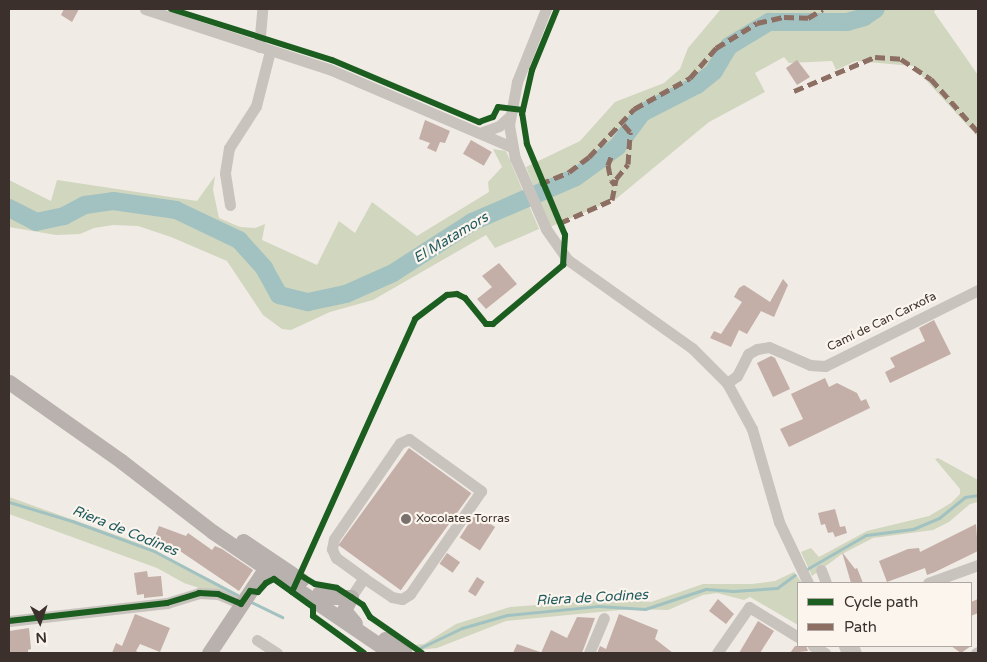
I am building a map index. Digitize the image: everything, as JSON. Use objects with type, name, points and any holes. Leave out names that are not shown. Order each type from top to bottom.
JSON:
[{"type":"main road","points":[[9,382],[121,461],[263,570],[345,606],[365,625],[404,653]]},
{"type":"main road","points":[[121,461],[205,515],[308,590],[385,651]]},
{"type":"main road","points":[[205,515],[261,559],[263,570],[210,653]]},
{"type":"main road","points":[[308,590],[334,609],[345,606]]},
{"type":"main road","points":[[345,606],[346,616],[385,651]]},
{"type":"street","points":[[145,9],[347,76],[480,133],[514,152]]},
{"type":"street","points":[[259,47],[262,9]]},
{"type":"street","points":[[546,9],[517,82],[509,117],[514,152],[546,229],[568,260],[692,348],[727,383],[752,429],[774,507],[807,582]]},
{"type":"street","points":[[230,206],[225,173],[229,148],[256,106],[270,51]]},
{"type":"street","points":[[480,133],[499,126],[509,117]]},
{"type":"street","name":"Camí de Can Carxofa","points":[[727,383],[737,376],[748,354],[757,349],[769,347],[810,365],[825,366],[978,290]]},
{"type":"street","points":[[409,440],[481,491],[410,594],[402,599],[392,597],[364,578],[336,558],[332,549],[334,540],[400,443],[409,440]]},
{"type":"street","points":[[931,582],[978,565]]},
{"type":"street","points":[[820,570],[826,582]]},
{"type":"street","points":[[345,606],[364,578]]},
{"type":"street","points":[[9,622],[167,602],[199,593],[218,594],[241,604]]},
{"type":"street","points":[[717,653],[749,607],[797,636]]},
{"type":"street","points":[[589,653],[604,618]]},
{"type":"street","points":[[257,640],[274,652]]},
{"type":"green space","points":[[721,9],[936,9],[934,12],[978,75],[978,137],[913,66],[856,61],[836,70],[832,61],[789,63],[784,57],[755,73],[765,92],[709,122],[616,199],[550,227],[526,167],[580,141],[615,102],[664,83],[680,69],[688,48]]},
{"type":"green space","points":[[493,149],[506,151],[539,229],[495,248],[486,235],[373,300],[330,312],[291,330],[282,329],[263,315],[227,261],[171,237],[138,226],[113,225],[94,228],[80,234],[56,235],[9,227],[9,180],[51,201],[57,180],[197,201],[215,176],[213,190],[219,218],[240,227],[255,228],[265,224],[262,240],[317,265],[339,221],[355,233],[372,202],[417,236],[489,192],[488,182],[502,167]]},
{"type":"green space","points":[[938,458],[978,480],[978,502],[970,504],[949,522],[933,530],[873,538],[842,554],[812,576],[801,552],[811,548],[819,557],[867,531],[929,516],[951,503],[960,494],[960,489],[935,459]]},
{"type":"green space","points":[[9,497],[144,545],[238,594],[236,600],[184,583],[157,568],[9,514]]},
{"type":"green space","points":[[794,572],[801,582],[797,582],[797,624],[750,597],[744,600],[717,593],[703,595],[668,610],[631,609],[506,621],[437,648],[408,651],[405,646],[424,644],[456,624],[510,607],[616,599],[651,602],[703,584],[752,584],[775,581]]},
{"type":"water","points":[[625,134],[622,153],[615,154],[610,145]]},
{"type":"building","points":[[64,9],[79,9],[72,22],[61,15]]},
{"type":"building","points":[[797,60],[810,77],[797,85],[786,68]]},
{"type":"building","points":[[425,120],[450,131],[445,143],[440,142],[436,152],[427,148],[430,143],[419,139]]},
{"type":"building","points":[[471,140],[492,152],[484,166],[463,154]]},
{"type":"building","points":[[499,263],[517,284],[486,309],[477,299],[492,287],[482,276]]},
{"type":"building","points":[[783,279],[788,285],[774,317],[761,311],[747,334],[739,330],[731,347],[710,338],[714,331],[721,334],[742,302],[734,297],[739,288],[744,285],[770,302]]},
{"type":"building","points":[[934,320],[951,354],[890,383],[885,372],[895,367],[890,358],[925,341],[919,328]]},
{"type":"building","points":[[771,356],[775,358],[790,389],[773,397],[757,363]]},
{"type":"building","points":[[825,378],[829,387],[837,383],[857,393],[861,401],[866,399],[870,408],[789,447],[780,429],[803,419],[791,394]]},
{"type":"building","name":"Xocolates Torras","points":[[409,448],[471,493],[401,590],[338,545]]},
{"type":"building","points":[[835,509],[840,527],[845,526],[847,533],[835,537],[833,532],[828,533],[825,524],[821,525],[818,513]]},
{"type":"building","points":[[475,514],[495,527],[480,551],[460,537]]},
{"type":"building","points":[[976,524],[978,551],[927,575],[925,568],[887,582],[879,561],[908,549],[919,548],[920,552]]},
{"type":"building","points":[[159,526],[186,536],[188,533],[212,550],[215,546],[222,549],[253,570],[239,591],[177,549],[153,541]]},
{"type":"building","points":[[842,552],[855,569],[857,568],[863,582],[851,582]]},
{"type":"building","points":[[447,553],[460,562],[453,573],[440,564]]},
{"type":"building","points":[[147,571],[148,577],[161,576],[163,596],[144,598],[144,594],[137,595],[134,573]]},
{"type":"building","points":[[477,577],[485,582],[476,596],[468,591]]},
{"type":"building","points":[[718,599],[734,614],[726,624],[709,611]]},
{"type":"building","points":[[978,599],[978,613],[972,616],[972,602]]},
{"type":"building","points":[[135,614],[170,628],[160,652],[140,644],[136,651],[139,653],[112,653],[116,643],[122,646]]},
{"type":"building","points":[[619,614],[658,630],[655,639],[673,653],[597,653],[600,646],[606,649]]},
{"type":"building","points":[[577,617],[595,618],[582,653],[541,653],[551,630],[567,638]]},
{"type":"building","points":[[758,621],[774,631],[760,653],[739,653]]},
{"type":"building","points":[[29,628],[31,649],[28,650],[28,653],[9,653],[9,631]]},
{"type":"building","points":[[517,644],[540,652],[540,653],[513,653]]},
{"type":"building","points":[[795,646],[806,647],[808,651],[790,653]]},
{"type":"building","points":[[952,647],[970,647],[961,653]]},
{"type":"waterway","name":"El Matamors","points":[[9,208],[36,222],[64,216],[85,205],[113,201],[176,210],[239,240],[264,268],[279,295],[308,302],[346,294],[393,273],[472,222],[576,177],[617,147],[642,113],[697,85],[714,71],[729,46],[769,22],[847,22],[864,17],[876,9]]},
{"type":"waterway","name":"Riera de Codines","points":[[807,569],[866,535],[913,529],[939,518],[965,497],[978,495]]},
{"type":"waterway","name":"Riera de Codines","points":[[9,502],[72,521],[154,551],[241,597]]},
{"type":"waterway","name":"Riera de Codines","points":[[420,648],[462,628],[507,615],[598,606],[645,609],[706,589],[733,591],[777,588],[795,575]]},
{"type":"waterway","name":"Riera de Codines","points":[[249,601],[282,617]]},
{"type":"marked path","points":[[540,184],[569,172],[589,157],[634,109],[690,78],[716,48],[757,23],[784,17],[808,18],[823,9]]},
{"type":"marked path","points":[[794,91],[875,57],[901,59],[931,79],[978,132]]},
{"type":"marked path","points":[[560,223],[612,200],[616,179],[628,164],[630,132],[623,124]]},
{"type":"marked path","points":[[611,157],[608,165],[611,180],[615,185]]},
{"type":"cycle path","points":[[171,9],[332,60],[479,122],[493,117],[498,107],[523,110]]},
{"type":"cycle path","points":[[292,592],[415,319],[447,295],[457,294],[465,298],[486,324],[493,324],[563,265],[565,235],[527,144],[522,114],[532,70],[557,9]]},
{"type":"cycle path","points":[[300,575],[315,584],[337,588],[363,605],[370,617],[422,653]]},
{"type":"cycle path","points":[[9,621],[167,603],[199,593],[218,594],[241,604],[250,591],[258,592],[266,583],[274,579],[313,607],[313,616],[364,653]]},
{"type":"place","name":"Xocolates Torras","points":[[406,519]]}]
